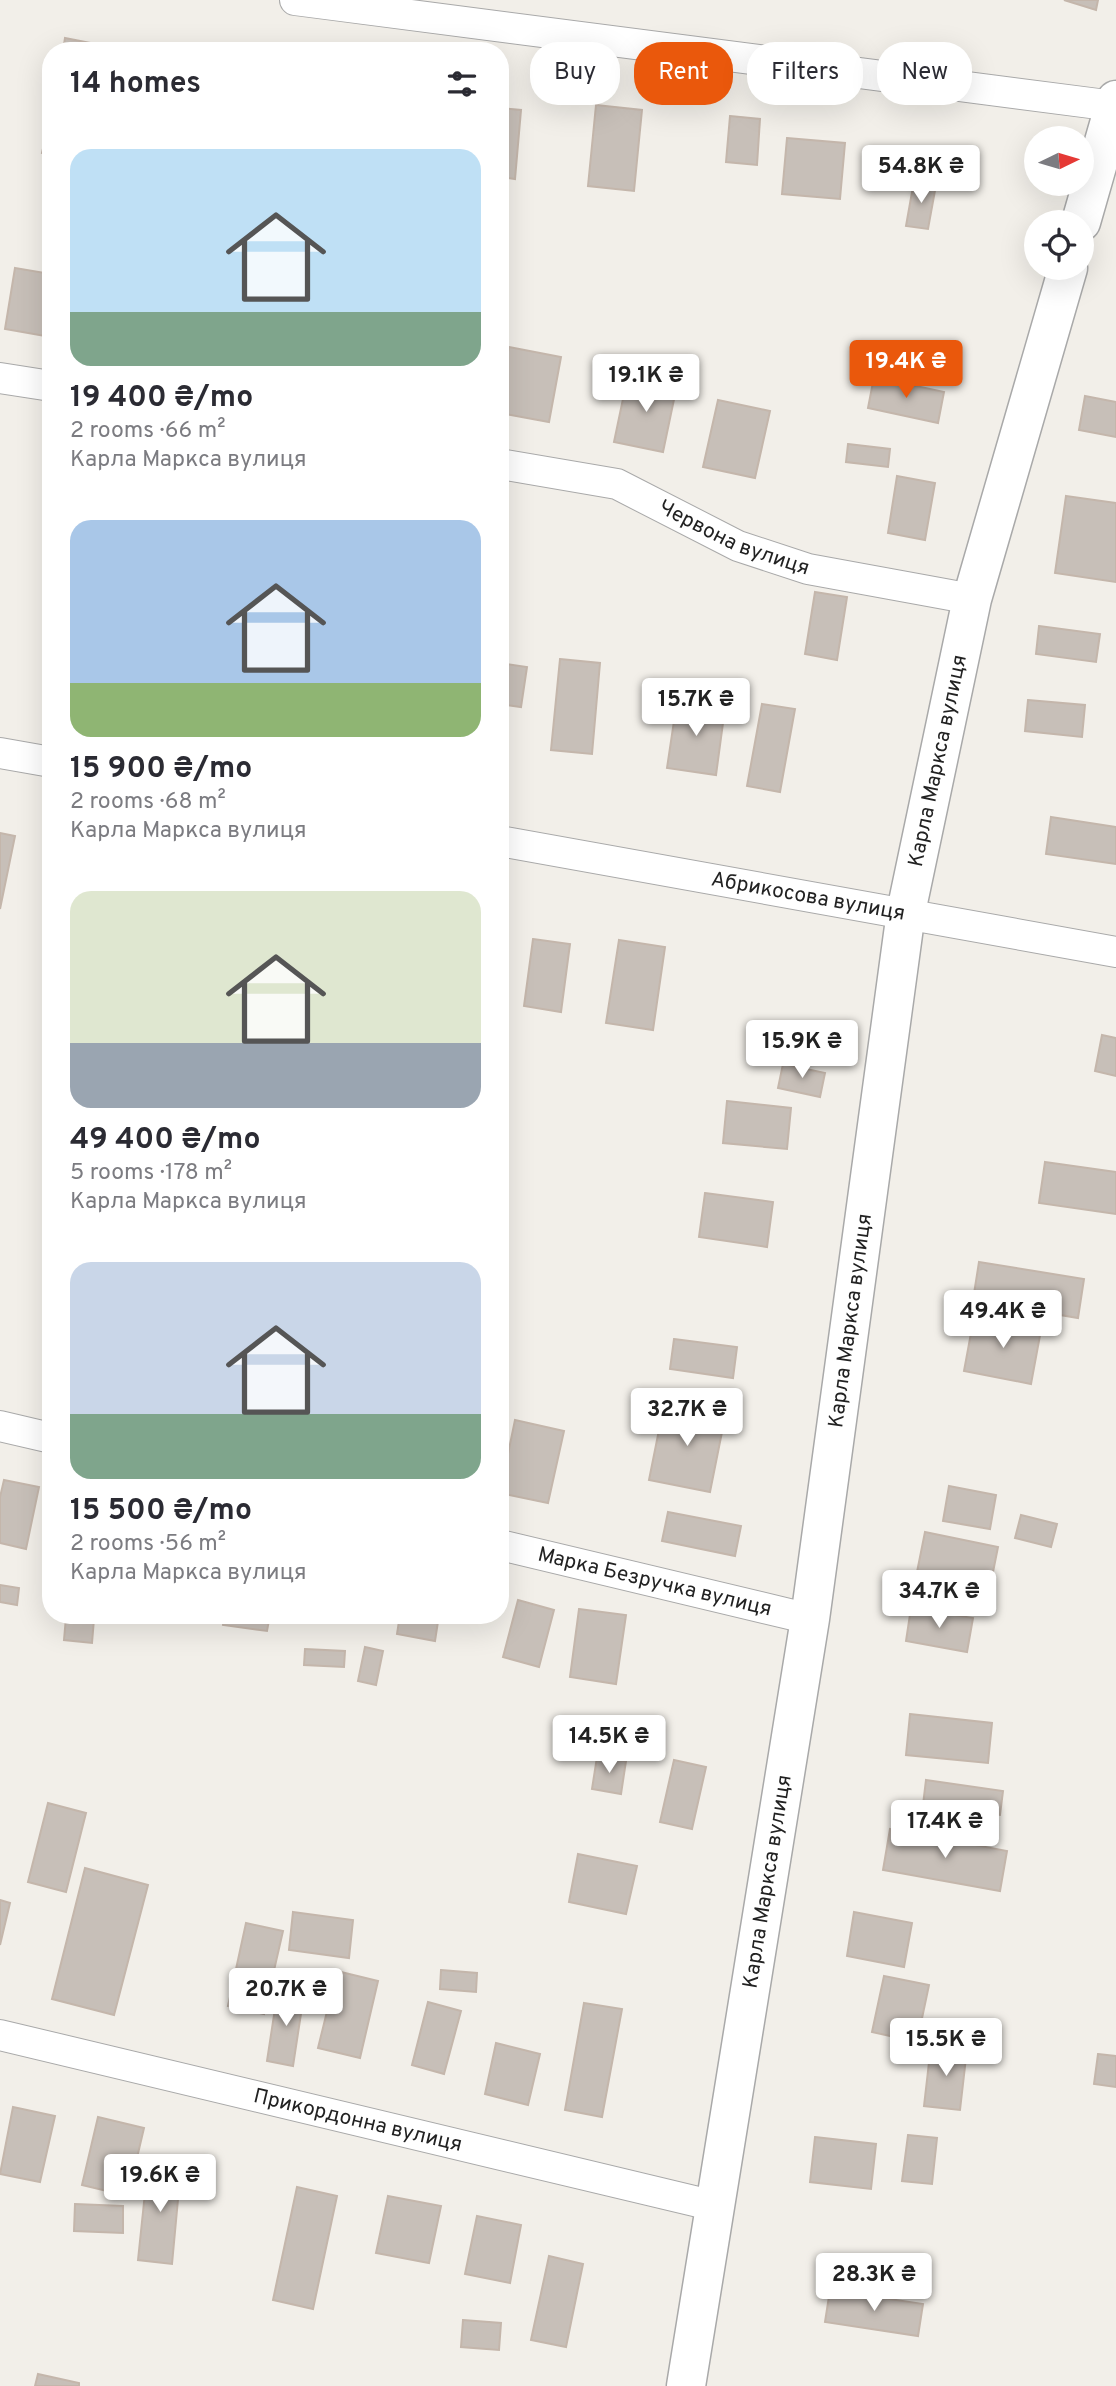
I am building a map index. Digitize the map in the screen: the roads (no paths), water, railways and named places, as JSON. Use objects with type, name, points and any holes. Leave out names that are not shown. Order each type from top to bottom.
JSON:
[{"type":"street","points":[[295,0],[1115,103],[1084,210]]},
{"type":"street","name":"Карла Маркса вулиця","points":[[686,2386],[810,1619],[906,912],[972,598],[1065,280]]},
{"type":"street","points":[[0,378],[42,385]]},
{"type":"street","name":"Червона вулиця","points":[[509,466],[617,484],[738,546],[808,569],[972,598]]},
{"type":"street","points":[[0,753],[42,760]]},
{"type":"street","name":"Абрикосова вулиця","points":[[509,843],[906,912],[1116,952]]},
{"type":"street","points":[[0,1426],[42,1435]]},
{"type":"street","name":"Марка Безручка вулиця","points":[[509,1547],[810,1619]]},
{"type":"street","name":"Прикордонна вулиця","points":[[0,2035],[715,2206]]}]
